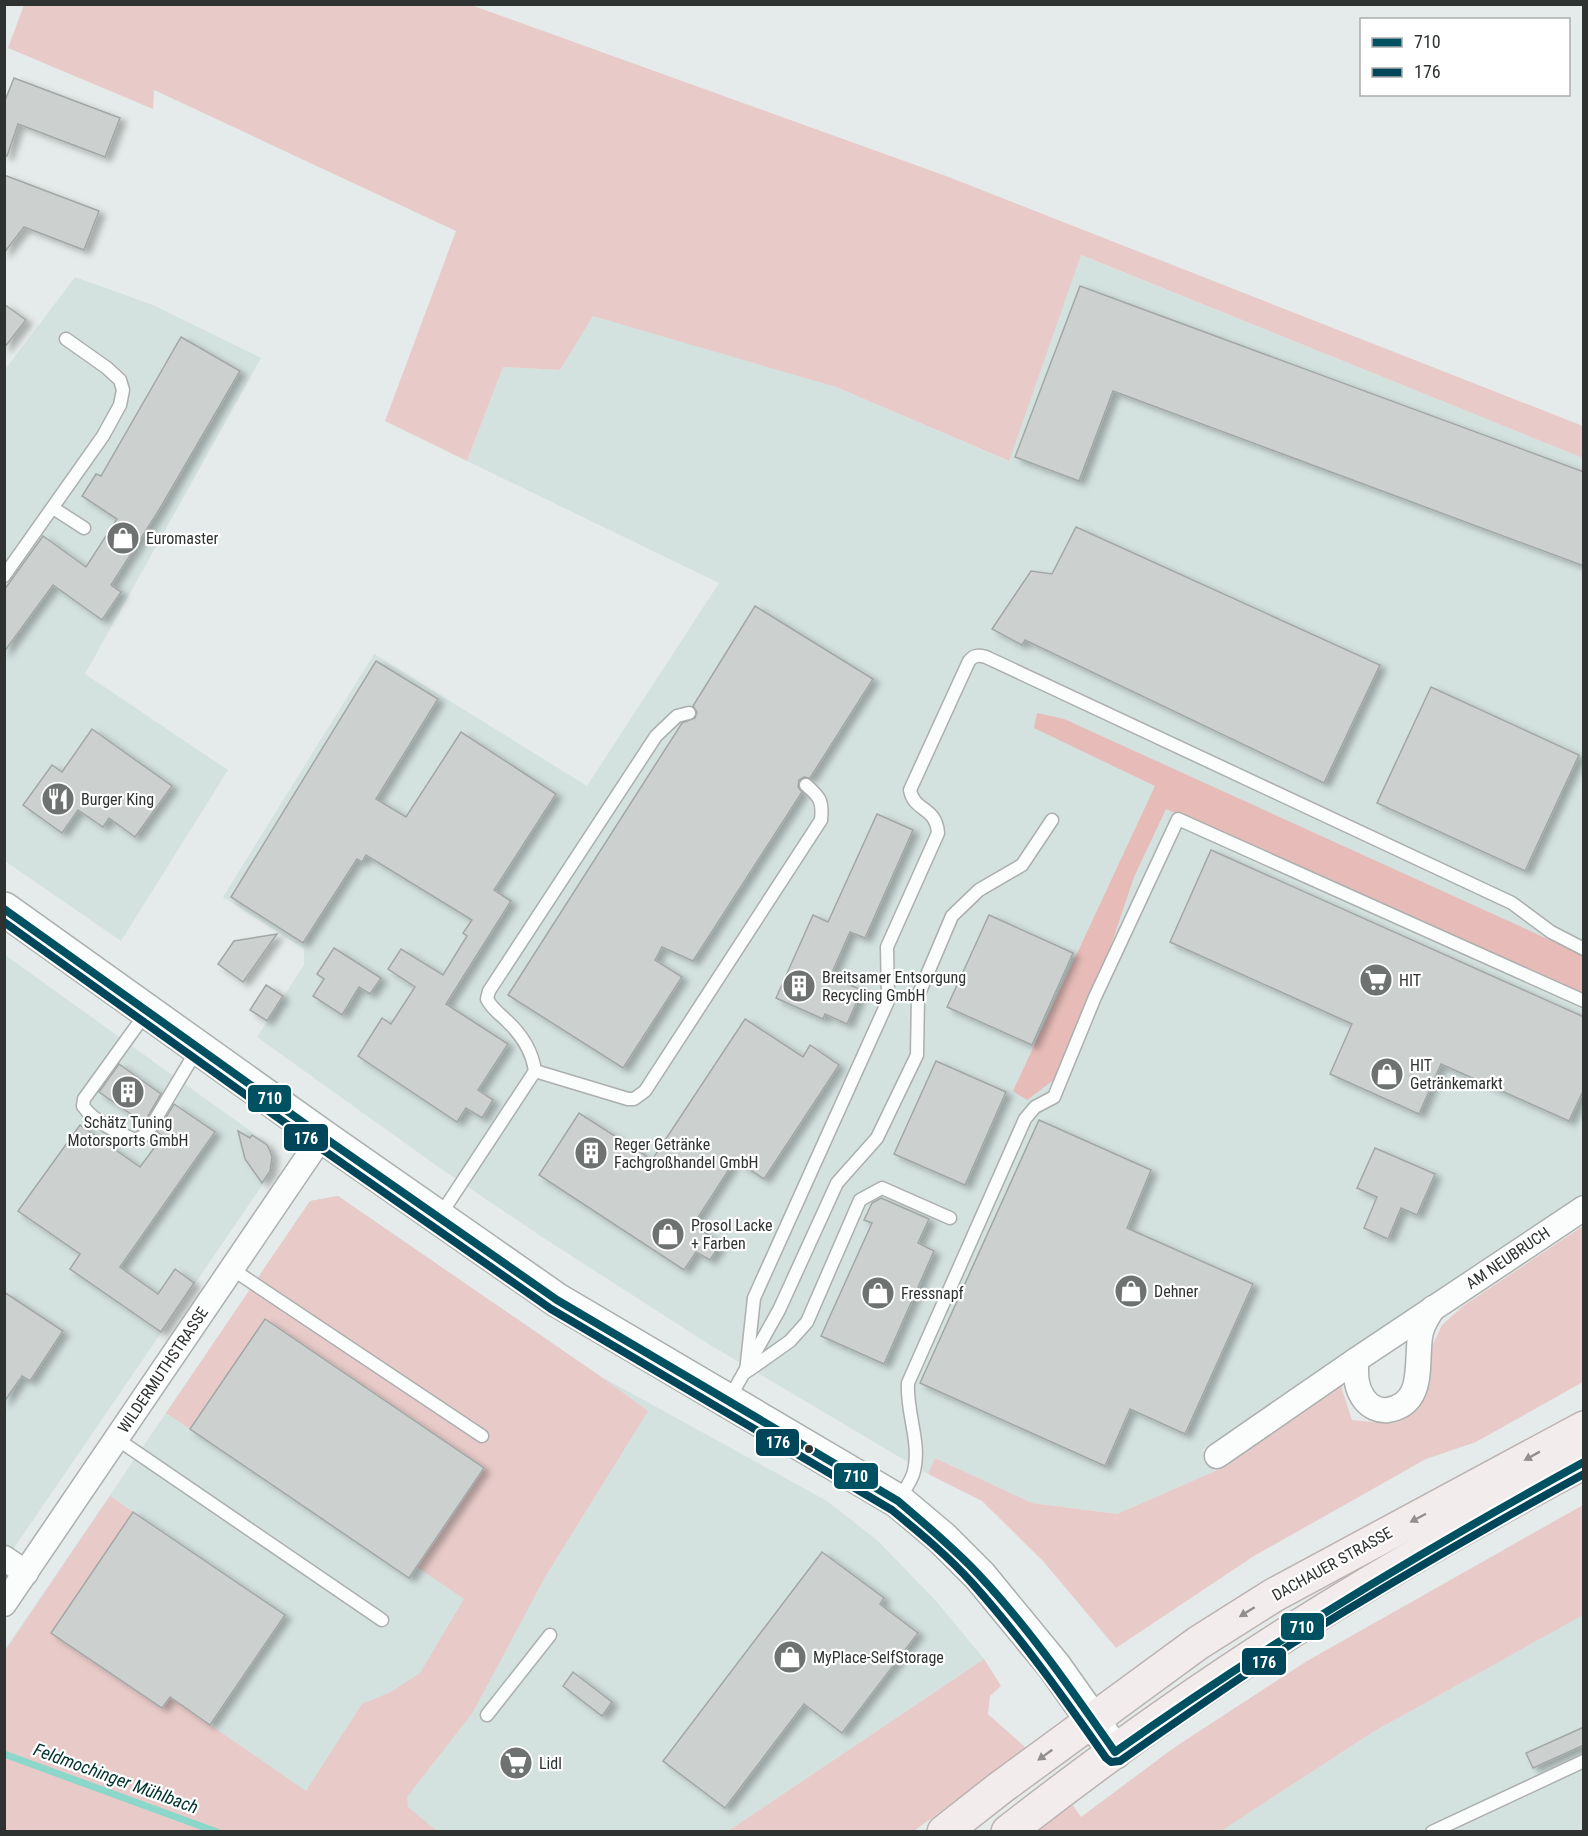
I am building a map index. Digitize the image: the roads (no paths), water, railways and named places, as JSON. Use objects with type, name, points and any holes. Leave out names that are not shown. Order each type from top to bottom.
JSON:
[{"type":"main road","points":[[4,909],[557,1300],[898,1501],[942,1538],[980,1575],[1054,1666],[1115,1752]]},
{"type":"main road","name":"DACHAUER STRASSE","points":[[945,1832],[1198,1643],[1274,1595],[1584,1428]]},
{"type":"main road","name":"DACHAUER STRASSE","points":[[1008,1832],[1152,1725],[1293,1630],[1402,1564],[1584,1462]]},
{"type":"street","name":"WILDERMUTHSTRASSE","points":[[4,1604],[322,1136]]},
{"type":"street","name":"AM NEUBRUCH","points":[[1217,1456],[1584,1208]]},
{"type":"street","points":[[1356,1360],[1355,1380],[1368,1405],[1380,1410],[1389,1410],[1402,1405],[1413,1394],[1418,1382],[1420,1335],[1424,1322],[1433,1308]]},
{"type":"street","points":[[4,1558],[26,1573]]},
{"type":"lane","points":[[4,576],[113,420],[120,405],[123,390],[120,380],[66,339]]},
{"type":"lane","points":[[53,508],[84,528]]},
{"type":"lane","points":[[746,1372],[754,1298],[888,1001],[887,947],[938,833],[938,825],[933,815],[915,802],[910,790],[973,657],[980,655],[986,657],[1512,903],[1551,932],[1584,949]]},
{"type":"lane","points":[[439,1218],[535,1071],[533,1057],[522,1036],[492,1009],[487,999],[489,991],[656,736],[677,716],[689,713]]},
{"type":"lane","points":[[535,1071],[628,1099],[634,1099],[645,1091],[821,820],[822,808],[819,796],[806,785]]},
{"type":"lane","points":[[898,1501],[914,1472],[915,1437],[908,1383],[1025,1119],[1035,1107],[1054,1097],[1095,997],[1178,819],[1584,1001]]},
{"type":"lane","points":[[728,1402],[779,1310],[837,1183],[877,1138],[917,1055],[918,996],[952,916],[979,890],[1022,865],[1052,820]]},
{"type":"lane","points":[[147,1011],[84,1099],[82,1106],[87,1112],[114,1131],[135,1140],[143,1136],[198,1047]]},
{"type":"lane","points":[[746,1372],[790,1341],[807,1322],[860,1200],[882,1188],[950,1218]]},
{"type":"lane","points":[[232,1269],[482,1436]]},
{"type":"lane","points":[[117,1439],[382,1620]]},
{"type":"lane","points":[[487,1715],[550,1635]]},
{"type":"lane","points":[[1432,1832],[1584,1761]]},
{"type":"waterway","name":"Feldmochinger Mühlbach","points":[[4,1754],[217,1832]]},
{"type":"place","name":"Euromaster","points":[[123,538]]},
{"type":"place","name":"Burger King","points":[[58,799]]},
{"type":"place","name":"HIT","points":[[1376,980]]},
{"type":"place","name":"Breitsamer Entsorgung Recycling GmbH","points":[[799,986]]},
{"type":"place","name":"HIT Getränkemarkt","points":[[1387,1074]]},
{"type":"place","name":"Schätz Tuning Motorsports GmbH","points":[[128,1092]]},
{"type":"place","name":"Reger Getränke Fachgroßhandel GmbH","points":[[591,1153]]},
{"type":"place","name":"Prosol Lacke + Farben","points":[[668,1234]]},
{"type":"place","name":"Dehner","points":[[1131,1291]]},
{"type":"place","name":"Fressnapf","points":[[878,1293]]},
{"type":"place","name":"MyPlace-SelfStorage","points":[[790,1657]]},
{"type":"place","name":"Lidl","points":[[516,1763]]}]
